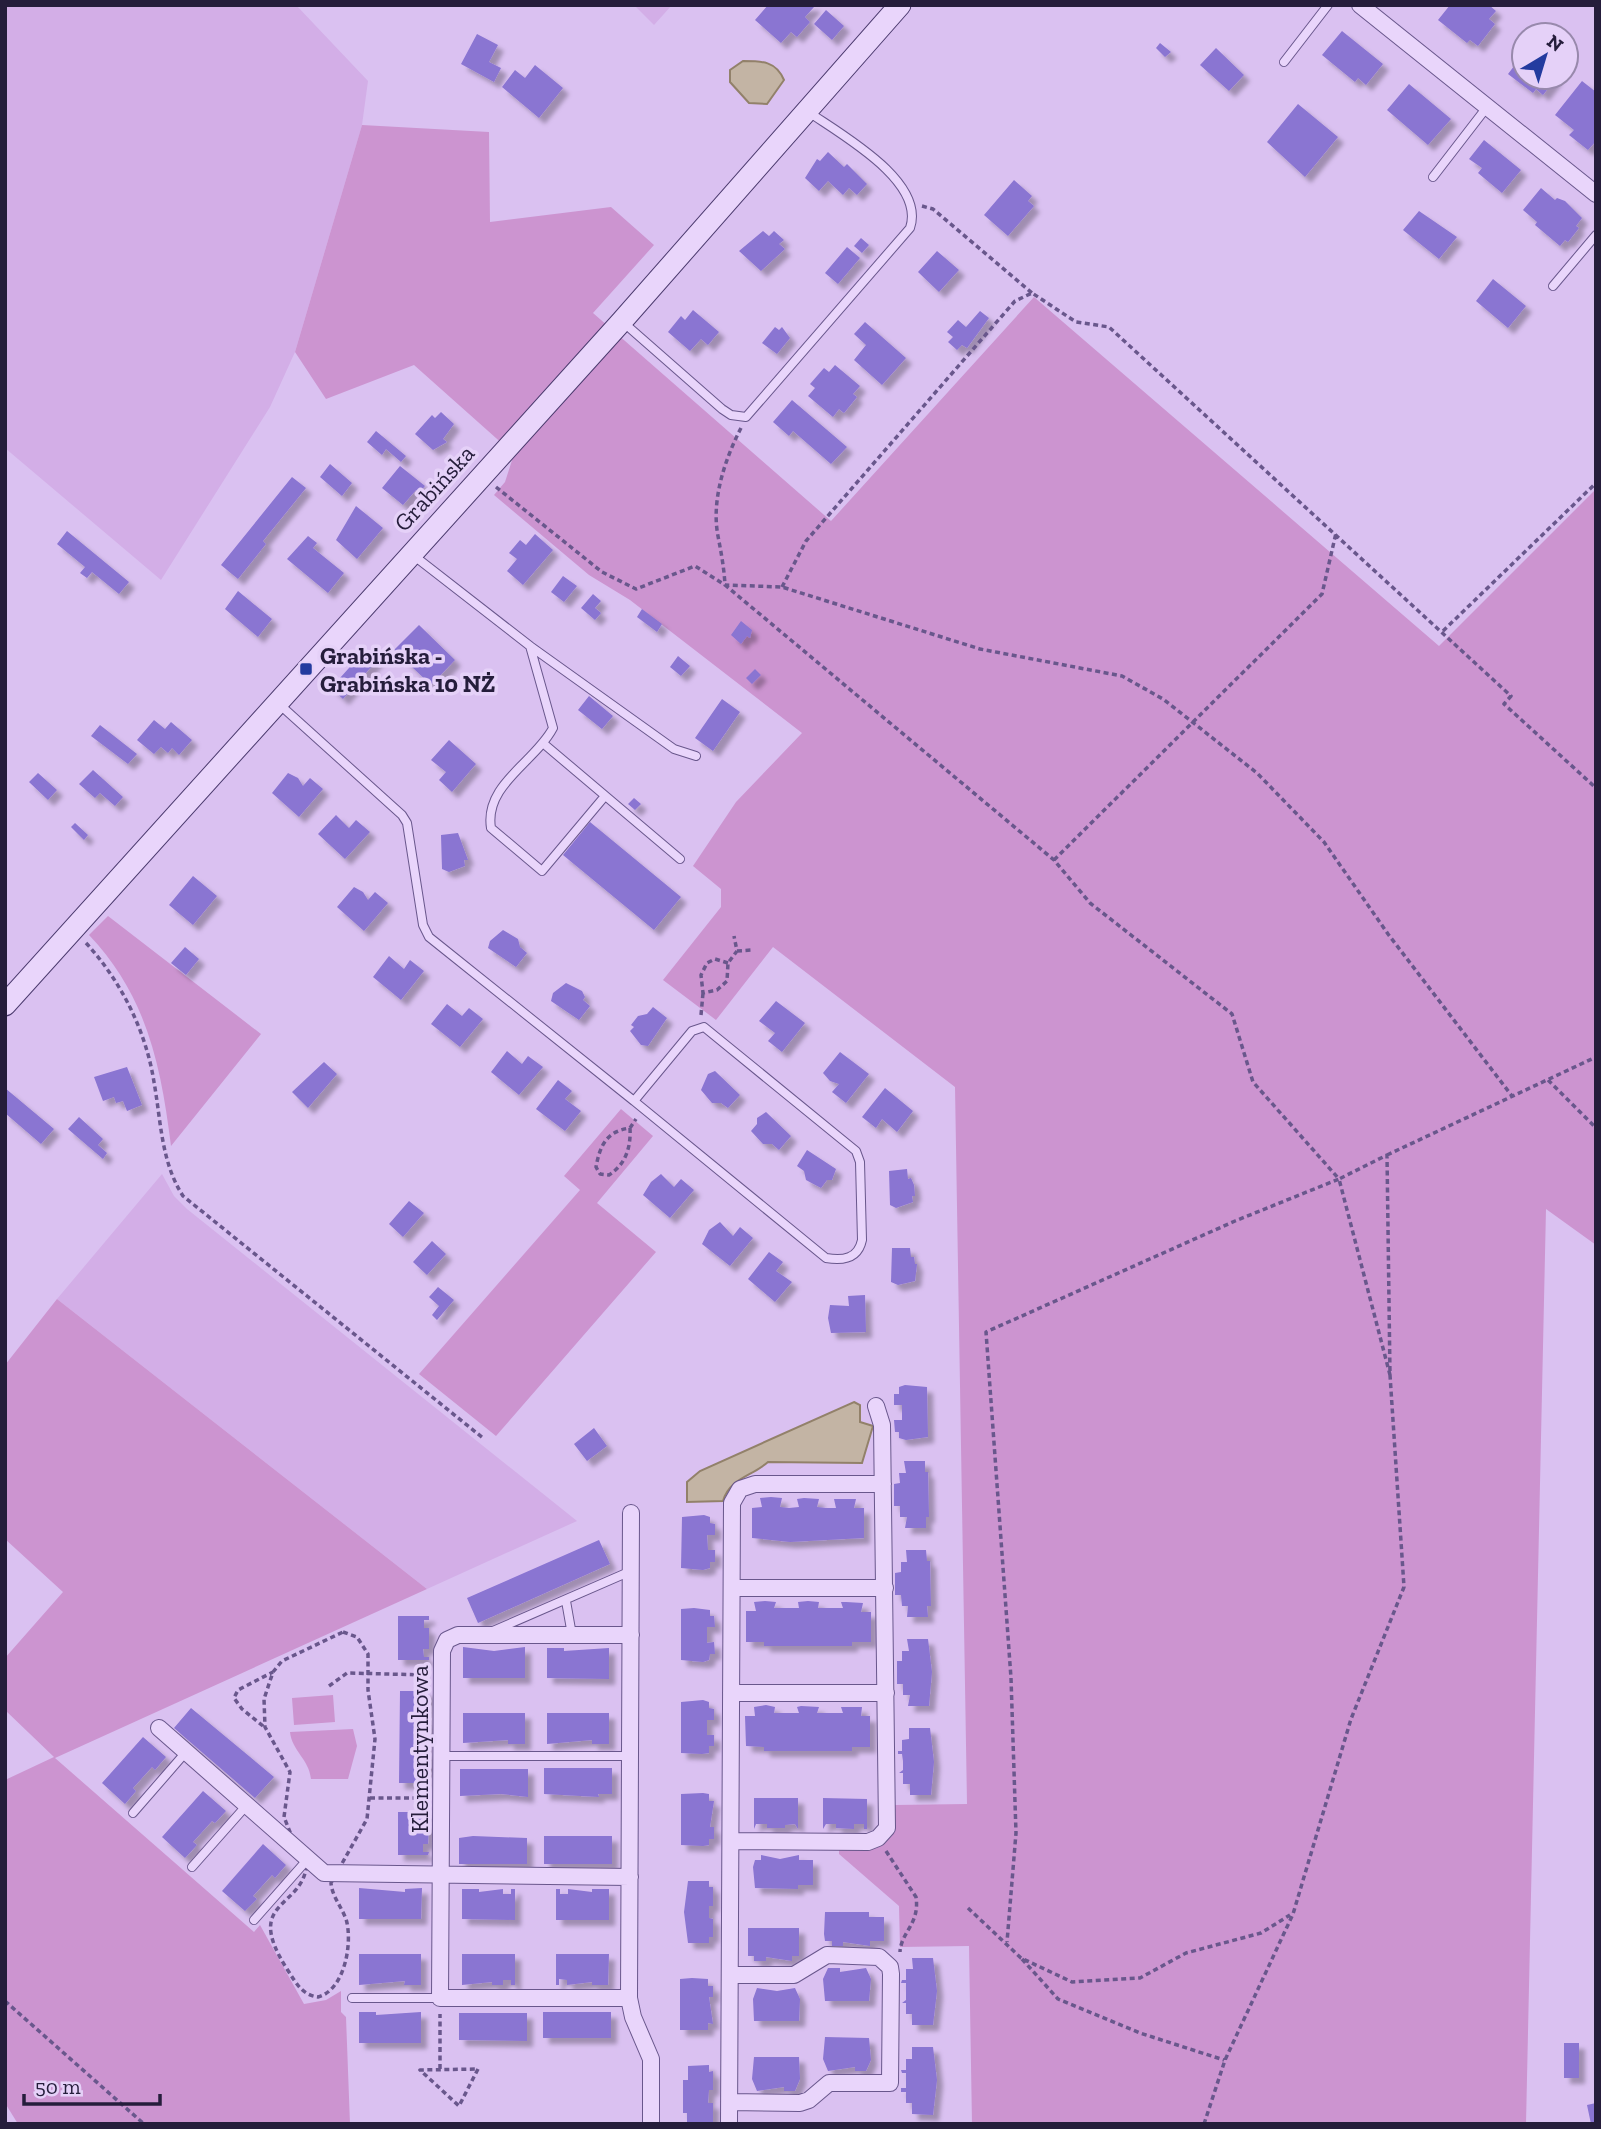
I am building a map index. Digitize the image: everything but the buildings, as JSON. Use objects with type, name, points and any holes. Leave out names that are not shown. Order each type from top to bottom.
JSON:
[{"type":"street","name":"Grabińska","points":[[5,1005],[622,321],[901,5]]},
{"type":"street","points":[[1360,5],[1596,194]]},
{"type":"street","points":[[731,1841],[867,1842],[883,1834],[888,1821],[882,1425],[876,1406]]},
{"type":"street","points":[[729,2124],[732,1503],[740,1489],[755,1484],[883,1484]]},
{"type":"street","points":[[631,1513],[629,1998],[633,2017],[651,2059],[651,2124]]},
{"type":"street","points":[[732,1588],[884,1588]]},
{"type":"street","name":"Klementynkowa","points":[[440,1998],[442,1651],[447,1640],[457,1635],[631,1636]]},
{"type":"street","points":[[732,1693],[886,1693]]},
{"type":"street","points":[[159,1728],[324,1873],[629,1877]]},
{"type":"street","points":[[729,2102],[800,2103],[809,2100],[829,2083],[890,2083],[891,1973],[890,1967],[879,1957],[827,1955],[794,1975],[730,1975]]},
{"type":"street","points":[[440,1998],[629,1998]]},
{"type":"lane","points":[[1284,62],[1328,5]]},
{"type":"lane","points":[[1433,177],[1487,107]]},
{"type":"lane","points":[[622,321],[722,409],[731,415],[746,417],[911,229],[915,215],[913,204],[896,180],[872,157],[807,111]]},
{"type":"lane","points":[[1553,286],[1596,235]]},
{"type":"lane","points":[[411,553],[530,646],[674,749],[696,756]]},
{"type":"lane","points":[[530,646],[553,728],[544,744],[520,767],[491,804],[491,828],[542,871],[605,796]]},
{"type":"lane","points":[[277,702],[402,815],[407,823],[423,925],[429,937],[826,1258],[847,1259],[859,1250],[862,1240],[860,1162],[856,1152],[704,1027],[698,1027],[634,1101]]},
{"type":"lane","points":[[544,744],[680,859]]},
{"type":"lane","points":[[485,1635],[631,1572]]},
{"type":"lane","points":[[566,1601],[572,1635]]},
{"type":"lane","points":[[133,1813],[186,1752]]},
{"type":"lane","points":[[441,1756],[630,1756]]},
{"type":"lane","points":[[192,1867],[246,1806]]},
{"type":"lane","points":[[254,1920],[307,1860]]},
{"type":"lane","points":[[352,1998],[440,1998]]},
{"type":"path","points":[[913,204],[933,209],[1032,293],[1076,322],[1109,327],[1443,631],[1511,696],[1504,704],[1596,788]]},
{"type":"path","points":[[782,587],[806,541],[1015,301],[1032,293]]},
{"type":"path","points":[[725,585],[723,549],[717,535],[719,489],[727,455],[746,417]]},
{"type":"path","points":[[481,475],[602,572],[635,589],[695,566],[725,585],[1054,860],[1090,903],[1232,1014],[1253,1082],[1339,1179],[1390,1375]]},
{"type":"path","points":[[1443,631],[1596,483]]},
{"type":"path","points":[[1054,860],[1322,594],[1336,533]]},
{"type":"path","points":[[725,585],[782,587],[980,649],[1122,676],[1163,699],[1257,773],[1325,842],[1388,934],[1512,1096]]},
{"type":"path","points":[[72,929],[102,960],[135,1018],[154,1079],[170,1175],[183,1196],[483,1438]]},
{"type":"path","points":[[703,993],[717,990],[726,984],[728,963],[737,951],[734,936]]},
{"type":"path","points":[[737,951],[752,950]]},
{"type":"path","points":[[698,1027],[703,993],[701,975],[705,965],[715,959],[728,963]]},
{"type":"path","points":[[1007,1942],[1016,1820],[1011,1678],[986,1332],[1235,1221],[1339,1179],[1596,1057]]},
{"type":"path","points":[[1547,1079],[1596,1128]]},
{"type":"path","points":[[630,1128],[612,1132],[607,1137],[598,1156],[596,1167],[600,1174],[609,1175],[622,1163],[629,1146],[630,1128],[638,1117]]},
{"type":"path","points":[[1203,2124],[1225,2060],[1293,1914],[1351,1719],[1404,1587],[1390,1375],[1387,1155]]},
{"type":"path","points":[[343,1632],[350,1632],[364,1645],[368,1654],[375,1739],[370,1798],[367,1819],[359,1836],[333,1875],[332,1892],[345,1919],[348,1942],[336,1981],[325,1996],[309,1996],[296,1983],[277,1954],[269,1928],[277,1908],[303,1879],[307,1860],[294,1842],[284,1817],[290,1772],[265,1727],[242,1709],[234,1698],[238,1690],[273,1672],[288,1657],[343,1632]]},
{"type":"path","points":[[265,1727],[264,1699],[273,1672]]},
{"type":"path","points":[[329,1686],[347,1673],[442,1675]]},
{"type":"path","points":[[370,1798],[441,1798]]},
{"type":"path","points":[[882,1844],[916,1897],[917,1906],[913,1925],[900,1947],[900,1970],[891,1973]]},
{"type":"path","points":[[968,1908],[1007,1942],[1058,1998],[1140,2033],[1225,2060]]},
{"type":"path","points":[[1021,1958],[1072,1982],[1140,1978],[1186,1953],[1261,1933],[1293,1914]]},
{"type":"path","points":[[440,1998],[440,2070]]},
{"type":"path","points":[[5,2001],[144,2124]]},
{"type":"path","points":[[478,2069],[459,2106],[419,2070],[440,2070],[478,2069]]},
{"type":"shaded area","points":[[5,5],[296,5],[368,81],[362,125],[295,352],[270,407],[161,580],[5,448]]},
{"type":"shaded area","points":[[634,5],[672,5],[654,25]]},
{"type":"shaded area","points":[[743,61],[768,63],[781,74],[784,80],[767,104],[749,103],[730,82],[730,70]]},
{"type":"shaded area","points":[[362,125],[489,132],[490,222],[611,207],[654,245],[593,313],[831,521],[1034,297],[1439,646],[1596,489],[1596,1245],[1546,1209],[1526,2124],[972,2124],[969,1946],[900,1947],[899,1906],[839,1854],[839,1849],[882,1844],[892,1831],[895,1805],[967,1804],[955,1087],[773,947],[716,1020],[663,980],[721,907],[721,889],[693,866],[736,802],[802,733],[630,600],[589,575],[494,495],[505,482],[514,454],[414,365],[326,399],[295,352]]},
{"type":"shaded area","points":[[108,916],[261,1034],[171,1146],[156,1060],[138,1007],[109,958],[89,935]]},
{"type":"shaded area","points":[[621,1109],[653,1136],[597,1203],[656,1252],[496,1436],[419,1374],[580,1190],[564,1176]]},
{"type":"shaded area","points":[[162,1174],[174,1196],[187,1209],[577,1521],[427,1589],[57,1299]]},
{"type":"shaded area","points":[[57,1299],[427,1589],[55,1758],[254,1932],[260,1925],[304,2004],[326,2000],[341,1991],[341,2012],[346,2017],[350,2124],[18,2124],[5,2103],[5,1780],[54,1757],[5,1710],[5,1658],[63,1592],[5,1539],[5,1365]]},
{"type":"shaded area","points":[[854,1402],[860,1405],[860,1422],[873,1426],[862,1463],[768,1462],[731,1487],[723,1501],[687,1502],[687,1482],[700,1471]]},
{"type":"shaded area","points":[[333,1695],[335,1722],[294,1725],[292,1698]]},
{"type":"shaded area","points":[[353,1729],[357,1746],[348,1779],[311,1779],[290,1732]]},
{"type":"place","name":"Grabińska - Grabińska 10 NŻ","points":[[306,669]]}]
